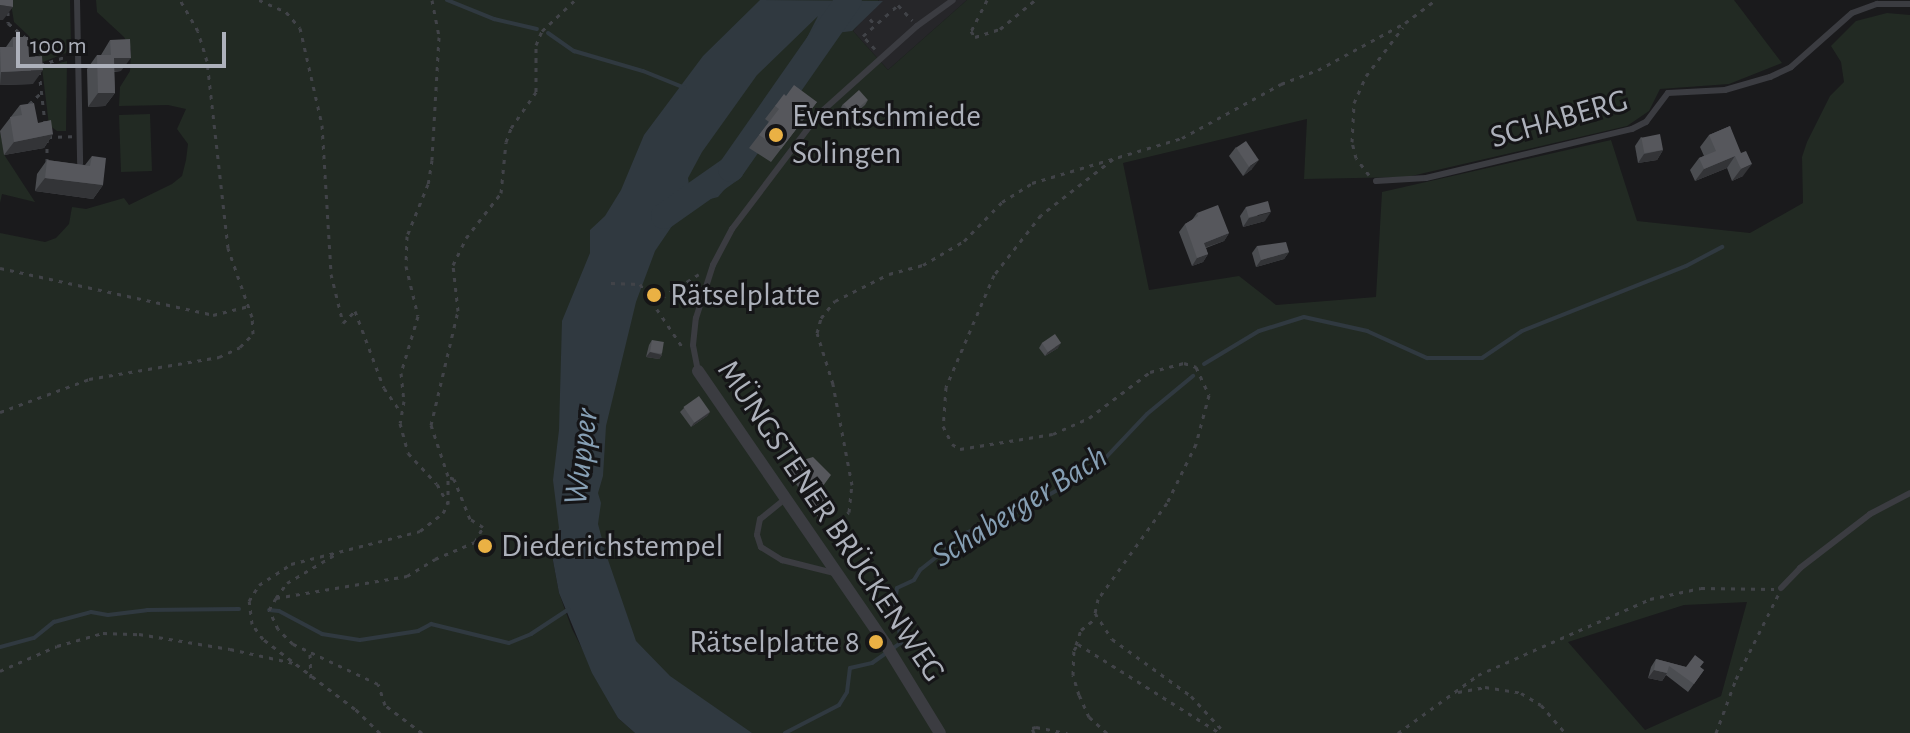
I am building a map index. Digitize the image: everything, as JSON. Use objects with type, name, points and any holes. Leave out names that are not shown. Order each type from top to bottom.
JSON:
[{"type":"street","name":"MÜNGSTENER BRÜCKENWEG","points":[[698,371],[815,539],[940,733]]},
{"type":"lane","points":[[77,0],[80,163]]},
{"type":"lane","name":"MÜNGSTENER BRÜCKENWEG","points":[[698,371],[694,332],[713,265],[732,229],[819,114],[917,26],[953,0]]},
{"type":"lane","name":"SCHABERG","points":[[1376,181],[1426,178],[1632,129],[1646,122],[1668,93],[1684,89],[1725,90],[1770,77],[1791,67],[1852,13],[1877,4],[1910,4]]},
{"type":"lane","points":[[1781,588],[1800,568],[1870,514],[1910,493]]},
{"type":"lane","points":[[785,499],[760,519],[757,535],[761,547],[799,566],[837,573]]},
{"type":"path","points":[[9,0],[8,23],[33,44],[39,66],[47,137],[47,171]]},
{"type":"path","points":[[0,412],[89,379],[134,368],[211,359],[233,351],[253,334],[248,306],[234,274],[226,237],[207,61],[198,31],[180,0]]},
{"type":"path","points":[[259,0],[286,12],[300,28],[322,125],[331,274],[343,323],[355,311],[384,388],[401,412]]},
{"type":"path","points":[[432,0],[439,37],[432,160],[428,184],[407,236],[406,266],[418,316],[401,373],[404,401],[401,412],[408,453],[437,484],[448,504]]},
{"type":"path","points":[[380,733],[355,709],[311,678],[255,630],[249,601],[259,585],[291,564],[420,531],[437,520],[448,504],[448,476],[431,425],[458,311],[453,265],[466,238],[501,193],[506,142],[511,128],[536,92],[536,45],[549,23],[575,0]]},
{"type":"path","points":[[893,0],[908,16]]},
{"type":"path","points":[[987,0],[971,31],[975,37],[1000,29],[1035,0]]},
{"type":"path","points":[[815,539],[849,512],[852,485],[833,384],[817,333],[826,311],[842,296],[889,274],[923,265],[964,241],[1002,202],[1032,183],[1182,138],[1234,113],[1281,84],[1318,70],[1405,23],[1436,0]]},
{"type":"path","points":[[1420,11],[1422,1]]},
{"type":"path","points":[[874,47],[863,36],[898,5]]},
{"type":"path","points":[[870,19],[875,25]]},
{"type":"path","points":[[1376,181],[1356,158],[1352,142],[1352,111],[1366,76],[1405,23]]},
{"type":"path","points":[[39,66],[78,51]]},
{"type":"path","points":[[29,104],[41,93]]},
{"type":"path","points":[[47,137],[80,135]]},
{"type":"path","points":[[1107,733],[1089,717],[1079,695],[1073,675],[1076,645],[1081,630],[1096,618],[1098,599],[1167,503],[1196,444],[1208,403],[1207,387],[1201,372],[1184,363],[1160,367],[1081,423],[1040,436],[960,449],[947,438],[942,419],[946,387],[994,275],[1041,215],[1113,159]]},
{"type":"path","points":[[653,303],[713,265]]},
{"type":"path","points":[[0,268],[213,315],[248,306]]},
{"type":"path","points":[[611,283],[640,284],[683,349]]},
{"type":"path","points":[[276,598],[407,576],[435,559],[475,542],[483,527],[470,519],[454,479],[448,476]]},
{"type":"path","points":[[339,552],[297,576],[270,604],[270,617],[293,644],[378,684],[385,705],[422,733]]},
{"type":"path","points":[[1398,733],[1485,671],[1650,599],[1701,588],[1741,592],[1781,588]]},
{"type":"path","points":[[1716,733],[1736,679],[1781,588]]},
{"type":"path","points":[[1096,618],[1120,646],[1191,696],[1222,733]]},
{"type":"path","points":[[0,671],[57,646],[103,633],[139,634],[293,663]]},
{"type":"path","points":[[1076,645],[1222,733]]},
{"type":"path","points":[[310,654],[311,678]]},
{"type":"path","points":[[1455,693],[1485,687],[1521,693],[1541,705],[1565,733]]},
{"type":"path","points":[[1034,733],[1032,728],[1036,727],[1067,733]]},
{"type":"shaded area","points":[[0,0],[70,0],[71,44],[66,53],[43,62],[29,36],[14,22],[11,4],[0,6]]},
{"type":"shaded area","points":[[96,0],[879,0],[853,31],[888,70],[967,0],[1734,0],[1782,63],[1729,84],[1660,89],[1649,111],[1627,126],[1407,177],[1304,179],[1307,119],[1123,163],[1149,290],[1239,276],[1276,305],[1376,297],[1382,192],[1611,140],[1637,221],[1750,233],[1803,203],[1802,157],[1807,142],[1830,96],[1844,82],[1841,62],[1831,46],[1856,21],[1887,13],[1910,15],[1910,733],[711,733],[676,711],[557,535],[551,550],[559,593],[572,629],[618,718],[635,733],[0,733],[0,233],[45,242],[56,238],[69,224],[72,207],[86,209],[124,198],[129,205],[172,184],[182,176],[186,160],[188,144],[177,129],[186,109],[168,105],[119,106],[120,87],[130,71],[131,49],[124,37],[97,12]],"holes":[[[1747,602],[1721,696],[1645,730],[1568,642],[1684,605]]]},
{"type":"shaded area","points":[[879,0],[967,0],[888,70],[853,31]]},
{"type":"shaded area","points":[[67,61],[66,131],[57,131],[49,125],[42,68]]},
{"type":"shaded area","points":[[150,114],[152,171],[121,172],[119,115]]},
{"type":"shaded area","points":[[0,131],[5,156],[35,202],[2,194],[0,203]]},
{"type":"water","points":[[760,0],[883,1],[852,31],[836,33],[796,77],[789,73],[818,16],[757,75],[702,152],[688,178],[691,198],[655,251],[636,302],[606,426],[603,476],[598,493],[601,503],[598,524],[606,554],[636,641],[670,676],[752,733],[635,733],[618,718],[592,673],[559,593],[551,550],[559,528],[553,480],[559,430],[562,321],[590,253],[590,230],[605,216],[621,190],[644,135],[703,56]]},
{"type":"water","points":[[733,156],[743,168],[718,197],[695,203],[694,187]]},
{"type":"building","points":[[0,0],[13,0],[13,7],[0,5]]},
{"type":"building","points":[[13,37],[28,37],[29,57],[42,56],[43,70],[1,72],[0,47],[13,47]]},
{"type":"building","points":[[130,39],[131,58],[114,58],[115,93],[98,93],[97,55],[111,55],[110,40]]},
{"type":"building","name":"Eventschmiede Solingen","points":[[794,85],[817,102],[781,149],[759,135],[779,109],[775,106]]},
{"type":"building","points":[[859,90],[868,100],[852,114],[843,104]]},
{"type":"building","points":[[34,103],[38,123],[51,120],[53,134],[14,142],[10,117],[22,115],[20,105]]},
{"type":"building","points":[[1730,126],[1741,153],[1746,151],[1752,164],[1741,169],[1735,156],[1704,169],[1699,158],[1716,151],[1709,135]]},
{"type":"building","points":[[1660,134],[1663,150],[1644,153],[1641,138]]},
{"type":"building","points":[[1246,141],[1259,160],[1249,167],[1236,148]]},
{"type":"building","points":[[92,156],[106,158],[103,185],[45,178],[47,160],[90,166]]},
{"type":"building","points":[[1268,201],[1271,212],[1249,218],[1246,207]]},
{"type":"building","points":[[1218,205],[1229,233],[1204,243],[1208,254],[1197,258],[1185,224],[1198,216],[1197,213]]},
{"type":"building","points":[[1286,242],[1289,252],[1261,260],[1257,246]]},
{"type":"building","points":[[1055,334],[1061,343],[1048,352],[1042,343]]},
{"type":"building","points":[[652,340],[664,342],[662,354],[650,352]]},
{"type":"building","points":[[699,396],[710,412],[694,422],[683,407]]},
{"type":"building","points":[[813,457],[831,475],[823,486],[836,504],[824,511],[793,463]]},
{"type":"building","points":[[1695,655],[1704,662],[1700,667],[1704,670],[1694,684],[1669,666],[1667,673],[1654,670],[1656,659],[1686,667]]},
{"type":"waterway","points":[[447,0],[494,19],[537,29]]},
{"type":"waterway","name":"Wupper","points":[[664,216],[731,169],[849,0]]},
{"type":"waterway","points":[[548,33],[574,51],[643,71],[685,88]]},
{"type":"waterway","name":"Schaberger Bach","points":[[1204,364],[1259,331],[1304,317],[1367,331],[1427,358],[1482,358],[1522,331],[1686,266],[1722,247]]},
{"type":"waterway","name":"Schaberger Bach","points":[[785,733],[839,705],[847,692],[850,668],[872,663],[901,643],[895,602],[897,588],[914,580],[920,570],[968,532],[1021,510],[1094,470],[1147,414],[1193,376]]},
{"type":"waterway","points":[[0,647],[34,638],[54,622],[91,612],[108,615],[147,610],[239,609]]},
{"type":"waterway","points":[[269,610],[279,611],[322,634],[360,640],[418,631],[431,624],[509,643],[531,634],[569,609]]},
{"type":"place","name":"Eventschmiede Solingen","points":[[776,135]]},
{"type":"place","name":"Rätselplatte","points":[[654,295]]},
{"type":"place","name":"Diederichstempel","points":[[485,546]]},
{"type":"place","name":"Rätselplatte 8","points":[[876,642]]}]
